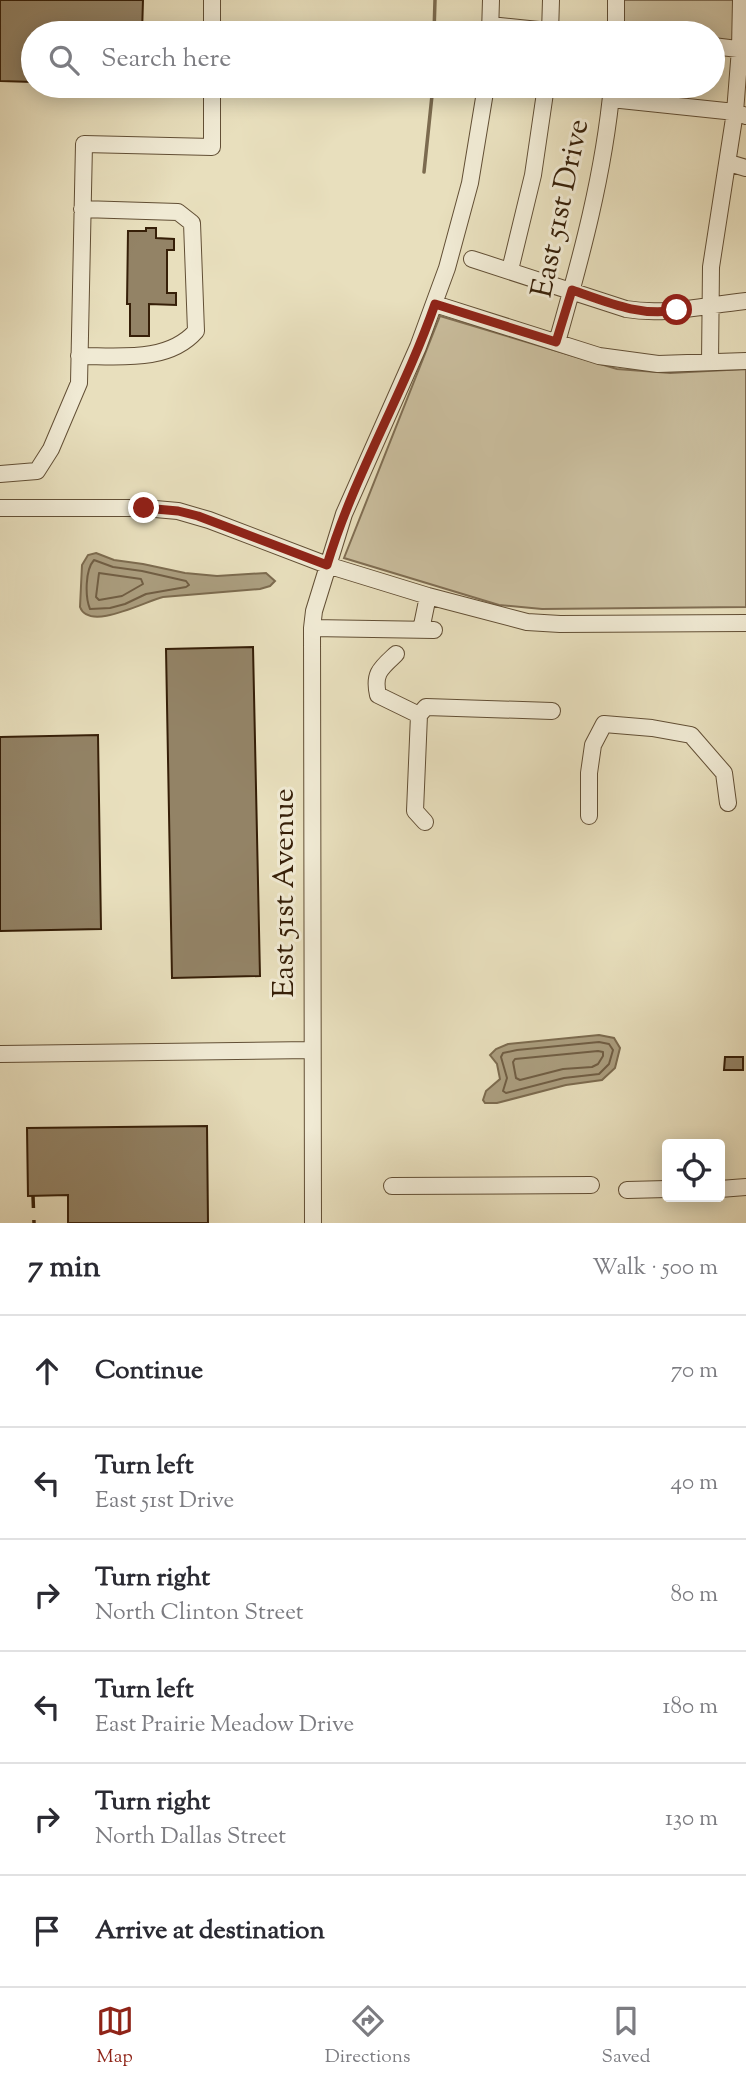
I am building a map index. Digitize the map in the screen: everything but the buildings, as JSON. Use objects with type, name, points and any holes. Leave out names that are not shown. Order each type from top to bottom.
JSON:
[{"type":"street","points":[[212,0],[212,21]]},
{"type":"street","points":[[490,21],[491,0]]},
{"type":"street","points":[[550,21],[551,0]]},
{"type":"street","points":[[616,0],[616,21]]},
{"type":"street","points":[[710,362],[711,267],[740,114],[743,49],[741,0]]},
{"type":"street","points":[[725,47],[743,49]]},
{"type":"street","points":[[0,474],[37,471],[51,449],[79,383],[84,144],[212,147],[212,98]]},
{"type":"street","name":"East 51st Avenue","points":[[313,1223],[312,628],[327,565],[348,503],[435,304],[466,202],[484,98]]},
{"type":"street","points":[[510,270],[533,176],[544,98]]},
{"type":"street","name":"East 51st Drive","points":[[556,342],[592,212],[610,98]]},
{"type":"street","points":[[646,98],[740,114]]},
{"type":"street","points":[[729,163],[746,168]]},
{"type":"street","points":[[79,356],[153,355],[186,343],[196,331],[192,223],[178,212],[82,209]]},
{"type":"street","points":[[472,259],[642,312],[661,313],[746,301]]},
{"type":"street","points":[[435,304],[599,356],[658,364],[746,360]]},
{"type":"street","points":[[0,508],[144,508],[178,511],[209,520],[327,565],[508,618],[538,623],[746,623]]},
{"type":"street","points":[[312,628],[428,630],[428,596]]},
{"type":"street","points":[[396,654],[379,670],[376,686],[378,695],[419,715]]},
{"type":"street","points":[[425,822],[415,811],[419,715],[426,707],[552,711]]},
{"type":"street","points":[[589,816],[589,774],[593,745],[604,724],[691,735],[724,773],[728,803]]},
{"type":"street","points":[[0,1054],[311,1050]]},
{"type":"street","points":[[391,1186],[591,1185]]},
{"type":"street","points":[[725,1189],[746,1187]]},
{"type":"street","points":[[627,1190],[662,1189]]},
{"type":"shaded area","points":[[623,0],[738,0],[737,45],[725,44],[725,21],[623,21]]},
{"type":"shaded area","points":[[440,316],[617,369],[670,373],[746,369],[746,607],[542,609],[499,605],[344,558]]},
{"type":"water","points":[[96,553],[114,560],[185,573],[217,576],[266,573],[275,581],[260,589],[163,597],[118,613],[94,617],[85,614],[80,607],[82,565],[88,555]]},
{"type":"water","points":[[599,1035],[614,1038],[620,1048],[615,1068],[602,1080],[566,1085],[497,1103],[485,1103],[483,1100],[486,1091],[500,1079],[497,1064],[490,1055],[496,1049],[508,1044]]},
{"type":"waterway","points":[[434,21],[435,0]]},
{"type":"waterway","points":[[424,172],[432,98]]},
{"type":"railway","points":[[33,1196],[34,1223]]},
{"type":"route","points":[[144,508],[198,516],[327,565],[348,503],[435,304],[556,342],[572,290],[626,309],[661,313],[677,310]]}]
